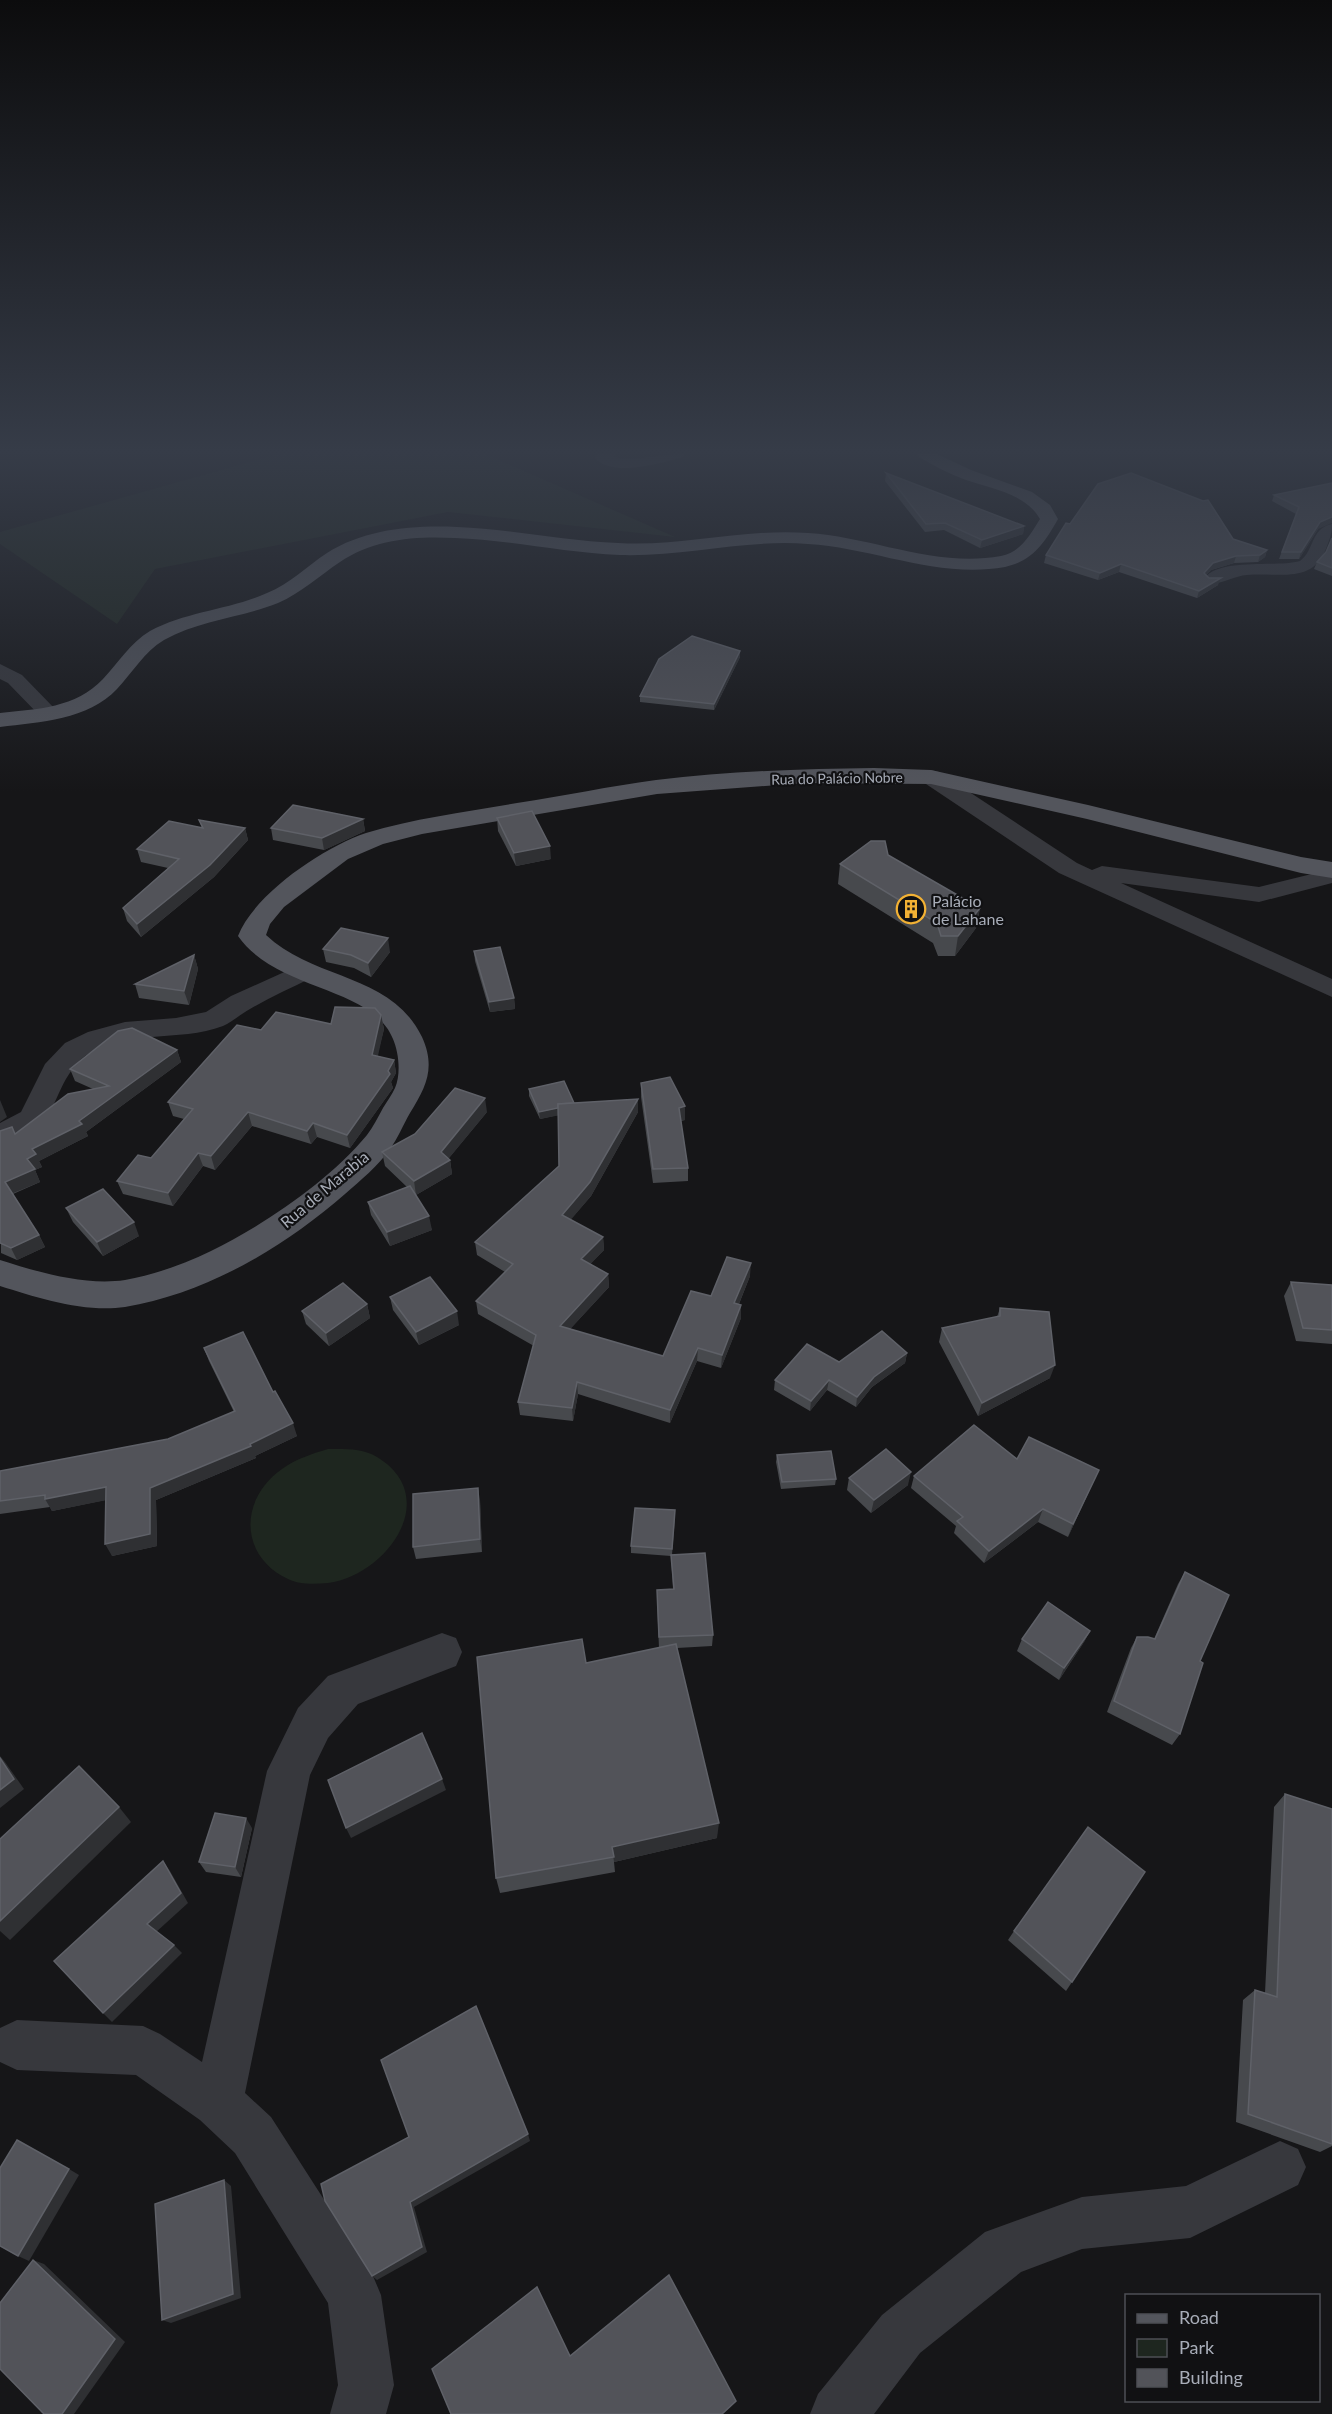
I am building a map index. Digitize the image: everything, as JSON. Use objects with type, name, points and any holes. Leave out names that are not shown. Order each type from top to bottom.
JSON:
[{"type":"main road","points":[[0,720],[48,713],[92,699],[110,684],[145,643],[170,629],[275,597],[298,586],[322,567]]},
{"type":"main road","name":"Rua do Palácio Nobre","points":[[339,854],[374,839],[421,827],[657,787],[804,776],[874,775],[931,777],[1088,812],[1300,865],[1332,870]]},
{"type":"main road","name":"Rua de Marabia","points":[[0,1273],[16,1279],[74,1290],[120,1294],[176,1279],[223,1260],[266,1236],[353,1168],[378,1143],[411,1085],[412,1053],[396,1016],[376,1000],[303,972],[267,951],[252,936],[256,922],[274,901],[339,854]]},
{"type":"street","points":[[1213,579],[1241,570],[1297,567]]},
{"type":"street","points":[[0,670],[15,679],[48,713]]},
{"type":"street","points":[[931,777],[1068,868],[1332,989]]},
{"type":"street","points":[[1068,868],[1259,895],[1332,876]]},
{"type":"street","points":[[0,1135],[33,1119],[55,1071],[75,1050],[98,1038],[125,1031],[176,1027],[214,1020],[241,1002],[303,972]]},
{"type":"street","points":[[218,2102],[289,1771],[313,1723],[343,1690],[442,1652]]},
{"type":"street","points":[[17,2045],[143,2051],[218,2102],[253,2135],[354,2295],[366,2385],[358,2414]]},
{"type":"street","points":[[838,2414],[901,2334],[1004,2251],[1082,2223],[1190,2212],[1280,2167]]},
{"type":"green space","points":[[33,567],[167,567],[155,569],[117,624]]},
{"type":"green space","points":[[328,1449],[360,1451],[377,1457],[396,1474],[405,1492],[406,1512],[399,1532],[387,1550],[370,1566],[350,1577],[328,1583],[297,1582],[272,1569],[260,1556],[253,1542],[250,1527],[252,1511],[268,1481],[282,1469],[304,1457]]},
{"type":"building","points":[[1081,567],[1115,567],[1100,573]]},
{"type":"building","points":[[1129,567],[1210,567],[1204,573],[1209,578],[1221,578],[1199,591]]},
{"type":"building","points":[[692,636],[740,651],[714,704],[640,696],[659,659]]},
{"type":"building","points":[[293,805],[363,819],[322,838],[271,828]]},
{"type":"building","points":[[532,811],[550,846],[514,853],[497,818]]},
{"type":"building","points":[[199,820],[245,828],[210,865],[137,924],[123,908],[179,859],[137,849],[169,821],[203,828]]},
{"type":"building","points":[[871,841],[885,841],[888,855],[980,908],[958,936],[941,936],[937,923],[840,864]]},
{"type":"building","points":[[341,928],[388,938],[368,963],[351,955],[323,949]]},
{"type":"building","points":[[500,947],[514,998],[489,1002],[474,951]]},
{"type":"building","points":[[194,955],[184,991],[135,984]]},
{"type":"building","points":[[335,1007],[375,1008],[381,1015],[372,1055],[394,1060],[388,1071],[390,1074],[347,1135],[313,1123],[307,1131],[248,1112],[211,1156],[198,1153],[168,1193],[117,1181],[138,1155],[151,1158],[193,1109],[168,1102],[237,1025],[261,1030],[276,1012],[331,1024]]},
{"type":"building","points":[[132,1028],[177,1050],[79,1121],[82,1124],[32,1149],[36,1154],[27,1159],[35,1169],[5,1182],[39,1235],[11,1248],[0,1243],[0,1131],[12,1127],[15,1134],[68,1094],[109,1086],[70,1069],[118,1031]]},
{"type":"building","points":[[670,1077],[685,1106],[679,1108],[688,1168],[653,1169],[641,1083]]},
{"type":"building","points":[[564,1081],[574,1103],[558,1104],[558,1108],[539,1112],[529,1089]]},
{"type":"building","points":[[455,1088],[485,1098],[441,1152],[450,1160],[414,1181],[382,1152],[415,1134]]},
{"type":"building","points":[[638,1099],[590,1182],[562,1215],[603,1237],[581,1259],[608,1274],[560,1326],[663,1356],[691,1291],[711,1296],[727,1257],[751,1263],[734,1303],[741,1305],[722,1355],[698,1348],[670,1410],[577,1382],[572,1408],[518,1402],[536,1335],[476,1301],[513,1264],[475,1242],[559,1166],[558,1104]]},
{"type":"building","points":[[410,1186],[429,1216],[387,1232],[368,1202]]},
{"type":"building","points":[[103,1189],[134,1222],[97,1242],[66,1208]]},
{"type":"building","points":[[430,1277],[457,1311],[416,1332],[390,1297]]},
{"type":"building","points":[[1291,1282],[1332,1285],[1332,1330],[1303,1328]]},
{"type":"building","points":[[343,1283],[367,1304],[326,1333],[302,1311]]},
{"type":"building","points":[[1000,1308],[1049,1312],[1055,1365],[982,1403],[942,1328],[1000,1316]]},
{"type":"building","points":[[882,1331],[907,1353],[874,1377],[857,1397],[829,1380],[811,1401],[775,1380],[807,1344],[839,1362]]},
{"type":"building","points":[[243,1332],[273,1392],[275,1391],[293,1423],[250,1444],[251,1446],[150,1488],[150,1534],[105,1544],[106,1487],[45,1499],[45,1495],[0,1501],[0,1471],[168,1439],[235,1411],[204,1348]]},
{"type":"building","points":[[974,1425],[1017,1459],[1029,1437],[1099,1470],[1073,1524],[1043,1509],[989,1551],[957,1521],[963,1517],[914,1476]]},
{"type":"building","points":[[886,1449],[911,1472],[874,1500],[849,1478]]},
{"type":"building","points":[[831,1451],[836,1479],[782,1482],[777,1455]]},
{"type":"building","points":[[478,1488],[480,1539],[413,1547],[413,1494]]},
{"type":"building","points":[[635,1508],[675,1510],[672,1549],[631,1546]]},
{"type":"building","points":[[705,1553],[713,1635],[659,1637],[657,1590],[674,1589],[671,1555]]},
{"type":"building","points":[[1185,1572],[1229,1595],[1200,1661],[1203,1663],[1180,1734],[1114,1701],[1137,1637],[1155,1639]]},
{"type":"building","points":[[1048,1602],[1090,1631],[1064,1668],[1022,1639]]},
{"type":"building","points":[[582,1639],[586,1663],[676,1644],[719,1823],[612,1847],[614,1857],[496,1878],[477,1657]]},
{"type":"building","points":[[422,1733],[442,1779],[346,1828],[328,1780]]},
{"type":"building","points":[[0,1758],[14,1779],[0,1790]]},
{"type":"building","points":[[79,1766],[119,1807],[0,1921],[0,1839]]},
{"type":"building","points":[[1285,1794],[1332,1809],[1332,2144],[1248,2114],[1255,1990],[1277,1997]]},
{"type":"building","points":[[215,1813],[246,1818],[235,1867],[199,1862]]},
{"type":"building","points":[[1088,1827],[1145,1872],[1072,1982],[1014,1931]]},
{"type":"building","points":[[163,1861],[181,1893],[147,1924],[174,1945],[103,2013],[54,1961]]},
{"type":"building","points":[[476,2006],[528,2134],[410,2202],[422,2247],[372,2276],[325,2201],[321,2184],[409,2137],[381,2060]]},
{"type":"building","points":[[17,2140],[69,2169],[18,2256],[0,2246],[0,2168]]},
{"type":"building","points":[[224,2180],[233,2294],[162,2320],[155,2204]]},
{"type":"building","points":[[33,2260],[115,2339],[62,2414],[44,2414],[0,2369],[0,2303]]},
{"type":"building","points":[[669,2275],[736,2401],[722,2414],[451,2414],[432,2369],[537,2287],[570,2356]]},
{"type":"place","name":"Palácio de Lahane","points":[[911,909]]}]
